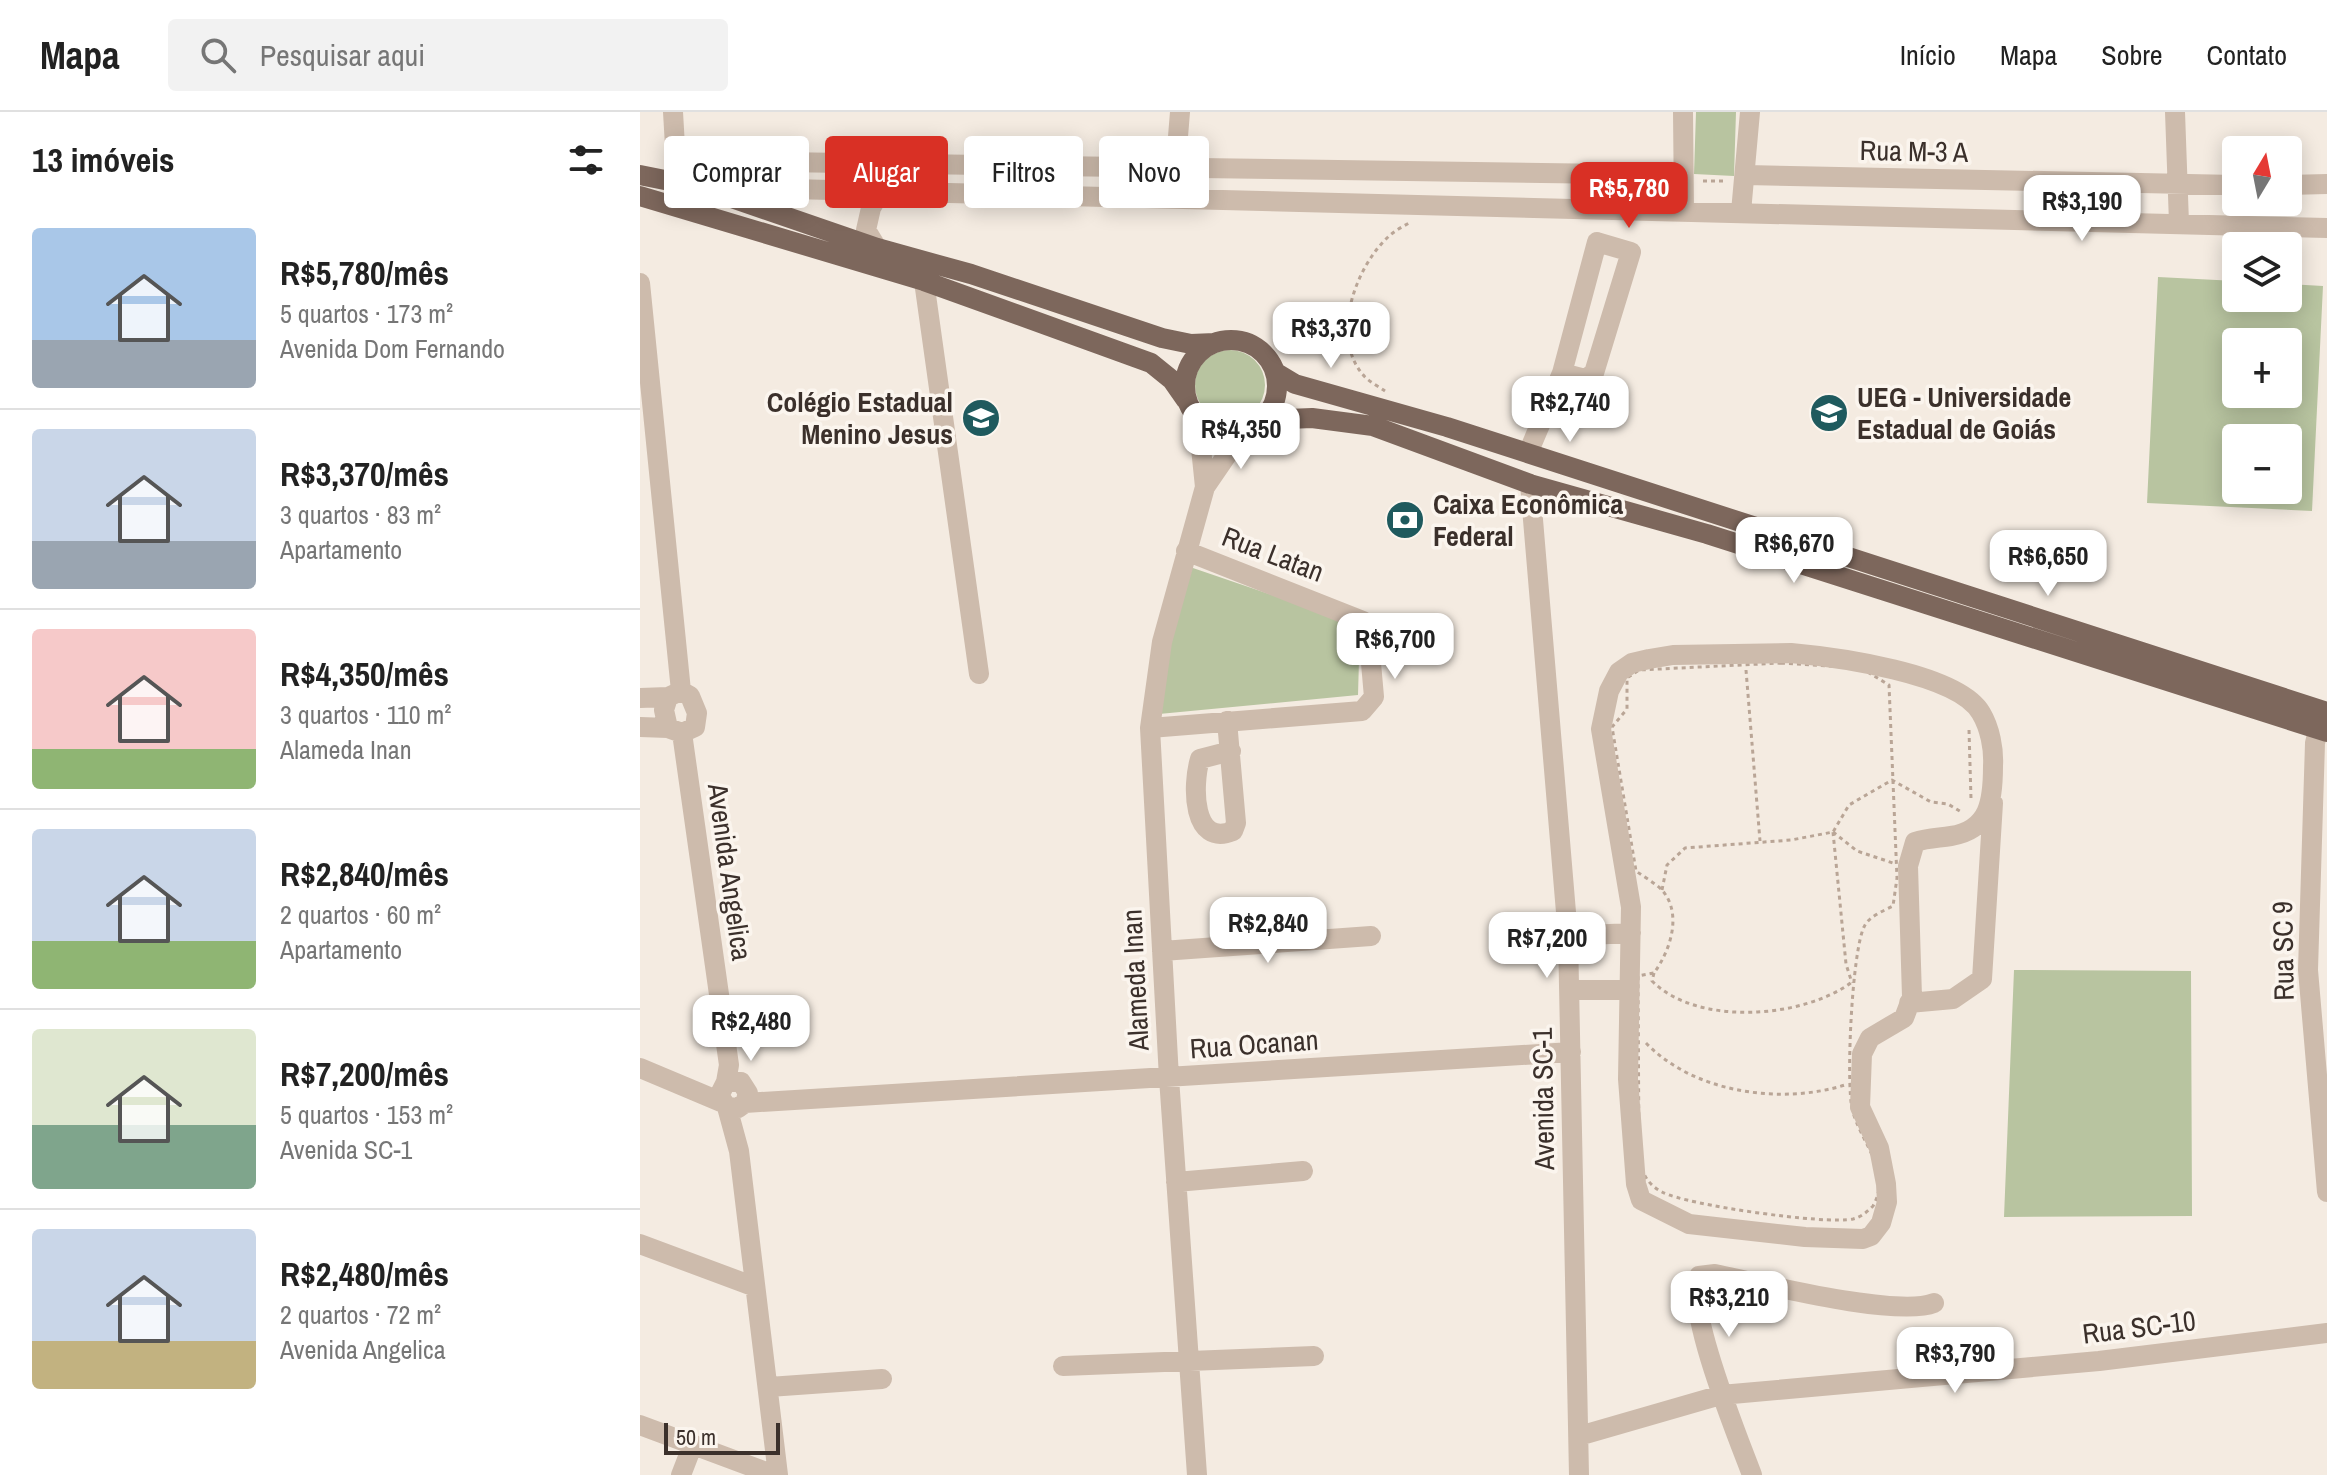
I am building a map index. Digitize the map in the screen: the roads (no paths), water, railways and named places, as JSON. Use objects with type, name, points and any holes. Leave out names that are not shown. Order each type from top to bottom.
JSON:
[{"type":"main road","points":[[640,175],[664,180]]},
{"type":"main road","points":[[640,196],[924,281],[1151,363],[1172,380],[1198,419],[1220,431],[1312,418],[1373,426],[1530,484],[2324,721]]},
{"type":"main road","points":[[759,208],[1162,338],[1191,344],[1228,340],[1252,346],[1262,353],[1275,372],[1295,384],[1528,453],[2324,721]]},
{"type":"main road","points":[[1186,400],[1184,382],[1189,365],[1200,352],[1215,343]]},
{"type":"main road","points":[[1253,425],[1272,407],[1277,390],[1275,372]]},
{"type":"street","points":[[673,112],[674,136]]},
{"type":"street","points":[[1180,112],[1180,136]]},
{"type":"street","points":[[1683,112],[1689,178],[1684,210]]},
{"type":"street","points":[[1741,212],[1739,177],[1750,112]]},
{"type":"street","points":[[2175,112],[2179,223]]},
{"type":"street","points":[[809,161],[1099,164]]},
{"type":"street","points":[[1209,166],[1689,178]]},
{"type":"street","name":"Rua M-3 A","points":[[1739,177],[2222,185]]},
{"type":"street","points":[[2302,185],[2327,184]]},
{"type":"street","points":[[948,193],[1099,196]]},
{"type":"street","points":[[1209,199],[2327,228]]},
{"type":"street","points":[[871,208],[866,230],[877,248]]},
{"type":"street","points":[[1528,453],[1562,373],[1597,242],[1631,252],[1594,373],[1585,379],[1562,373]]},
{"type":"street","points":[[924,281],[979,674]]},
{"type":"street","points":[[640,283],[674,694],[664,710],[675,730]]},
{"type":"street","name":"Alameda Inan","points":[[1198,419],[1205,487]]},
{"type":"street","name":"Alameda Inan","points":[[1197,1475],[1169,1078],[1150,728],[1162,642],[1205,487],[1253,425]]},
{"type":"street","name":"Avenida SC-1","points":[[1530,484],[1568,936],[1579,1475]]},
{"type":"street","name":"Rua Latan","points":[[1150,728],[1362,711],[1374,697],[1368,629],[1353,615],[1186,551]]},
{"type":"street","points":[[1909,1003],[1953,999],[1982,979],[1993,803],[1994,752],[1981,712],[1945,686],[1840,657],[1791,653],[1673,655],[1632,663],[1619,672],[1609,691],[1601,729],[1624,848],[1631,933],[1629,1113],[1636,1184],[1641,1200],[1689,1224],[1805,1237],[1863,1239],[1871,1236],[1881,1223],[1887,1202],[1886,1184],[1879,1148],[1860,1107],[1862,1054],[1870,1038],[1904,1018],[1909,1003],[1912,973],[1908,866],[1915,842],[1967,832],[1993,803]]},
{"type":"street","points":[[640,698],[674,694],[690,696],[697,713],[695,727],[675,730],[640,727]]},
{"type":"street","points":[[1227,721],[1231,751]]},
{"type":"street","name":"Rua SC 9","points":[[2324,721],[2315,743],[2317,971],[2327,1192]]},
{"type":"street","name":"Avenida Angelica","points":[[675,730],[733,1092],[769,1387],[776,1475]]},
{"type":"street","points":[[1568,936],[1631,933]]},
{"type":"street","points":[[1162,951],[1371,936]]},
{"type":"street","points":[[1569,990],[1629,990]]},
{"type":"street","name":"Rua Ocanan","points":[[640,1068],[686,1086],[796,1100],[1571,1052]]},
{"type":"street","points":[[1176,1182],[1303,1171]]},
{"type":"street","points":[[640,1244],[755,1287]]},
{"type":"street","points":[[1752,1475],[1721,1395],[1696,1291],[1699,1276],[1715,1274],[1824,1296],[1915,1309],[1934,1303]]},
{"type":"street","name":"Rua SC-10","points":[[1579,1436],[1721,1395],[2099,1361],[2327,1333]]},
{"type":"street","points":[[1063,1366],[1314,1356]]},
{"type":"street","points":[[769,1387],[882,1379]]},
{"type":"street","points":[[640,1425],[776,1475]]},
{"type":"street","points":[[681,1475],[693,1444]]},
{"type":"place","name":"UEG - Universidade Estadual de Goiás","points":[[1829,413]]},
{"type":"place","name":"Colégio Estadual Menino Jesus","points":[[981,418]]},
{"type":"place","name":"Caixa Econômica Federal","points":[[1405,520]]}]
